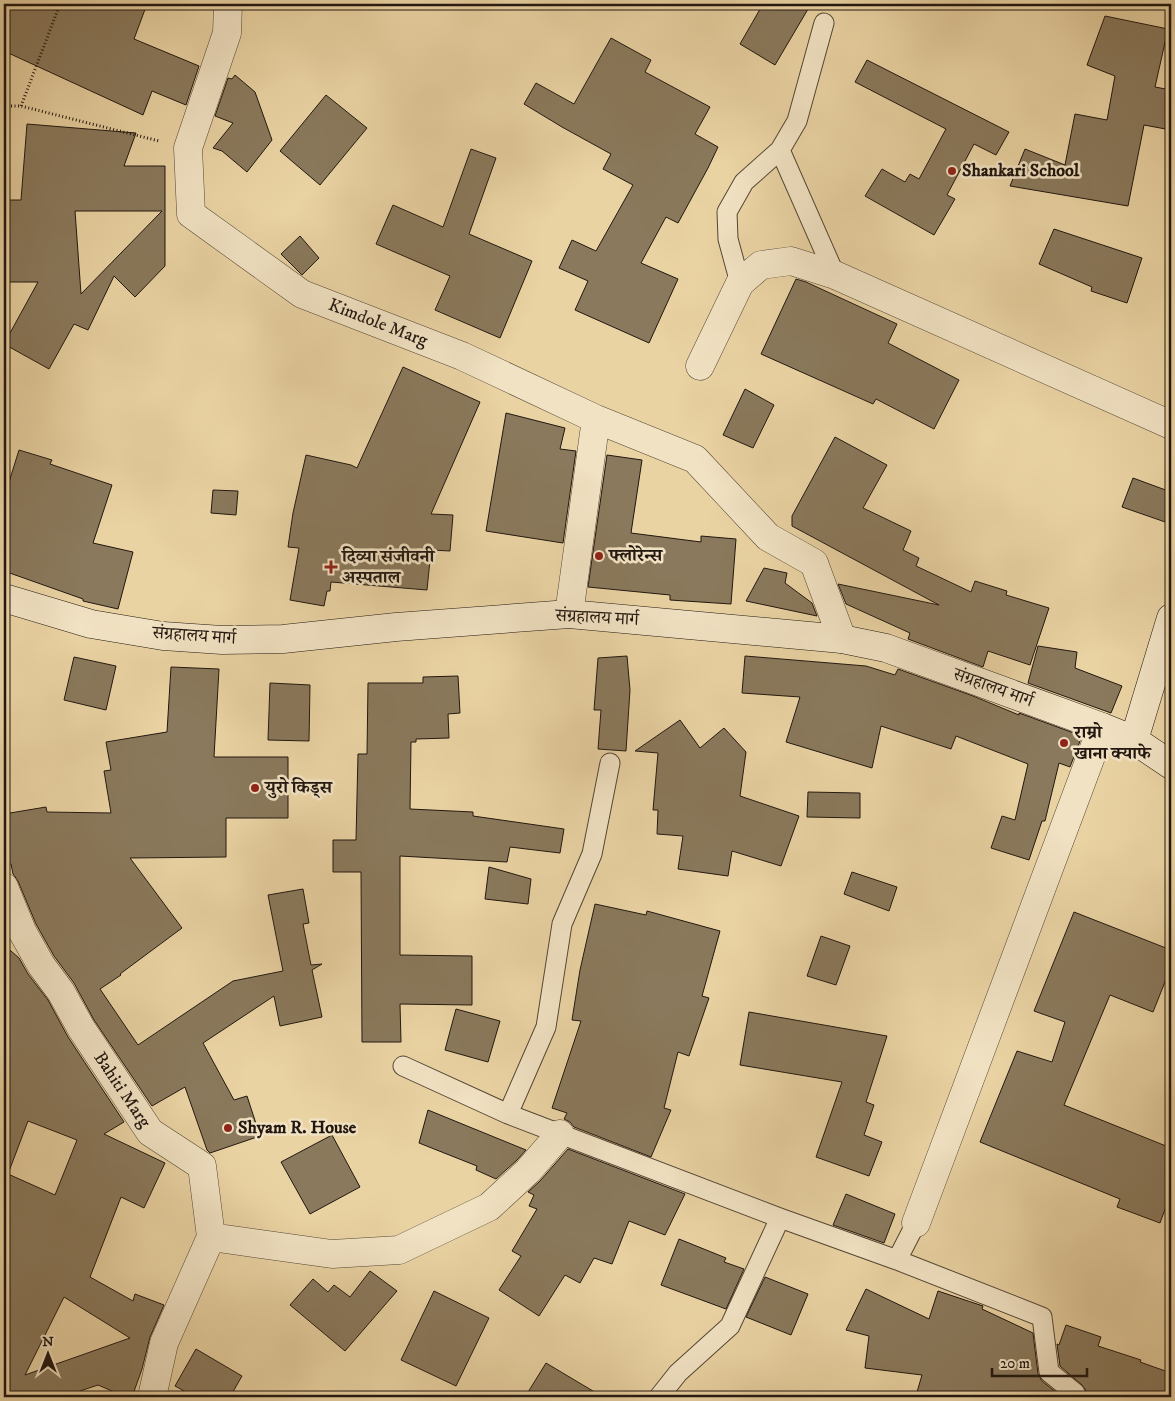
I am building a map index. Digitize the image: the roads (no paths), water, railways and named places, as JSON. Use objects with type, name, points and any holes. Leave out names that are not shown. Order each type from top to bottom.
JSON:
[{"type":"street","name":"Kimdole Marg","points":[[228,4],[227,33],[188,148],[191,214],[302,294],[462,356],[596,419]]},
{"type":"street","points":[[700,366],[740,283],[761,265],[791,261],[835,275],[1171,425]]},
{"type":"street","points":[[569,614],[596,419],[695,459],[768,536],[814,564],[842,639]]},
{"type":"street","name":"संग्रहालय मार्ग","points":[[4,598],[91,624],[163,636],[222,640],[283,639],[396,627],[569,614],[842,639],[886,648],[1134,740],[1171,765]]},
{"type":"street","points":[[1134,740],[1171,618]]},
{"type":"street","points":[[916,1223],[1102,728]]},
{"type":"street","name":"Bahiti Marg","points":[[4,887],[22,931],[41,965],[61,992],[81,1028],[150,1132],[202,1166],[212,1237]]},
{"type":"street","points":[[152,1397],[164,1343],[212,1237],[332,1254],[399,1250],[489,1207],[528,1171],[560,1134]]},
{"type":"lane","points":[[740,283],[728,239],[727,212],[744,182],[780,150],[797,121],[824,23]]},
{"type":"lane","points":[[780,150],[835,275]]},
{"type":"lane","points":[[508,1114],[546,1027],[562,924],[592,854],[610,763]]},
{"type":"lane","points":[[403,1066],[508,1114],[780,1218],[897,1260],[1042,1317],[1048,1372],[1075,1393],[1077,1397]]},
{"type":"lane","points":[[660,1397],[678,1373],[730,1326],[780,1218]]},
{"type":"lane","points":[[897,1260],[916,1223]]},
{"type":"place","name":"Shankari School","points":[[952,171]]},
{"type":"place","name":"फ्लोरेन्स","points":[[599,556]]},
{"type":"place","name":"दिव्या संजीवनी अस्पताल","points":[[331,567]]},
{"type":"place","name":"राम्रो खाना क्याफे","points":[[1064,743]]},
{"type":"place","name":"युरो किड्स","points":[[255,788]]},
{"type":"place","name":"Shyam R. House","points":[[228,1128]]}]
